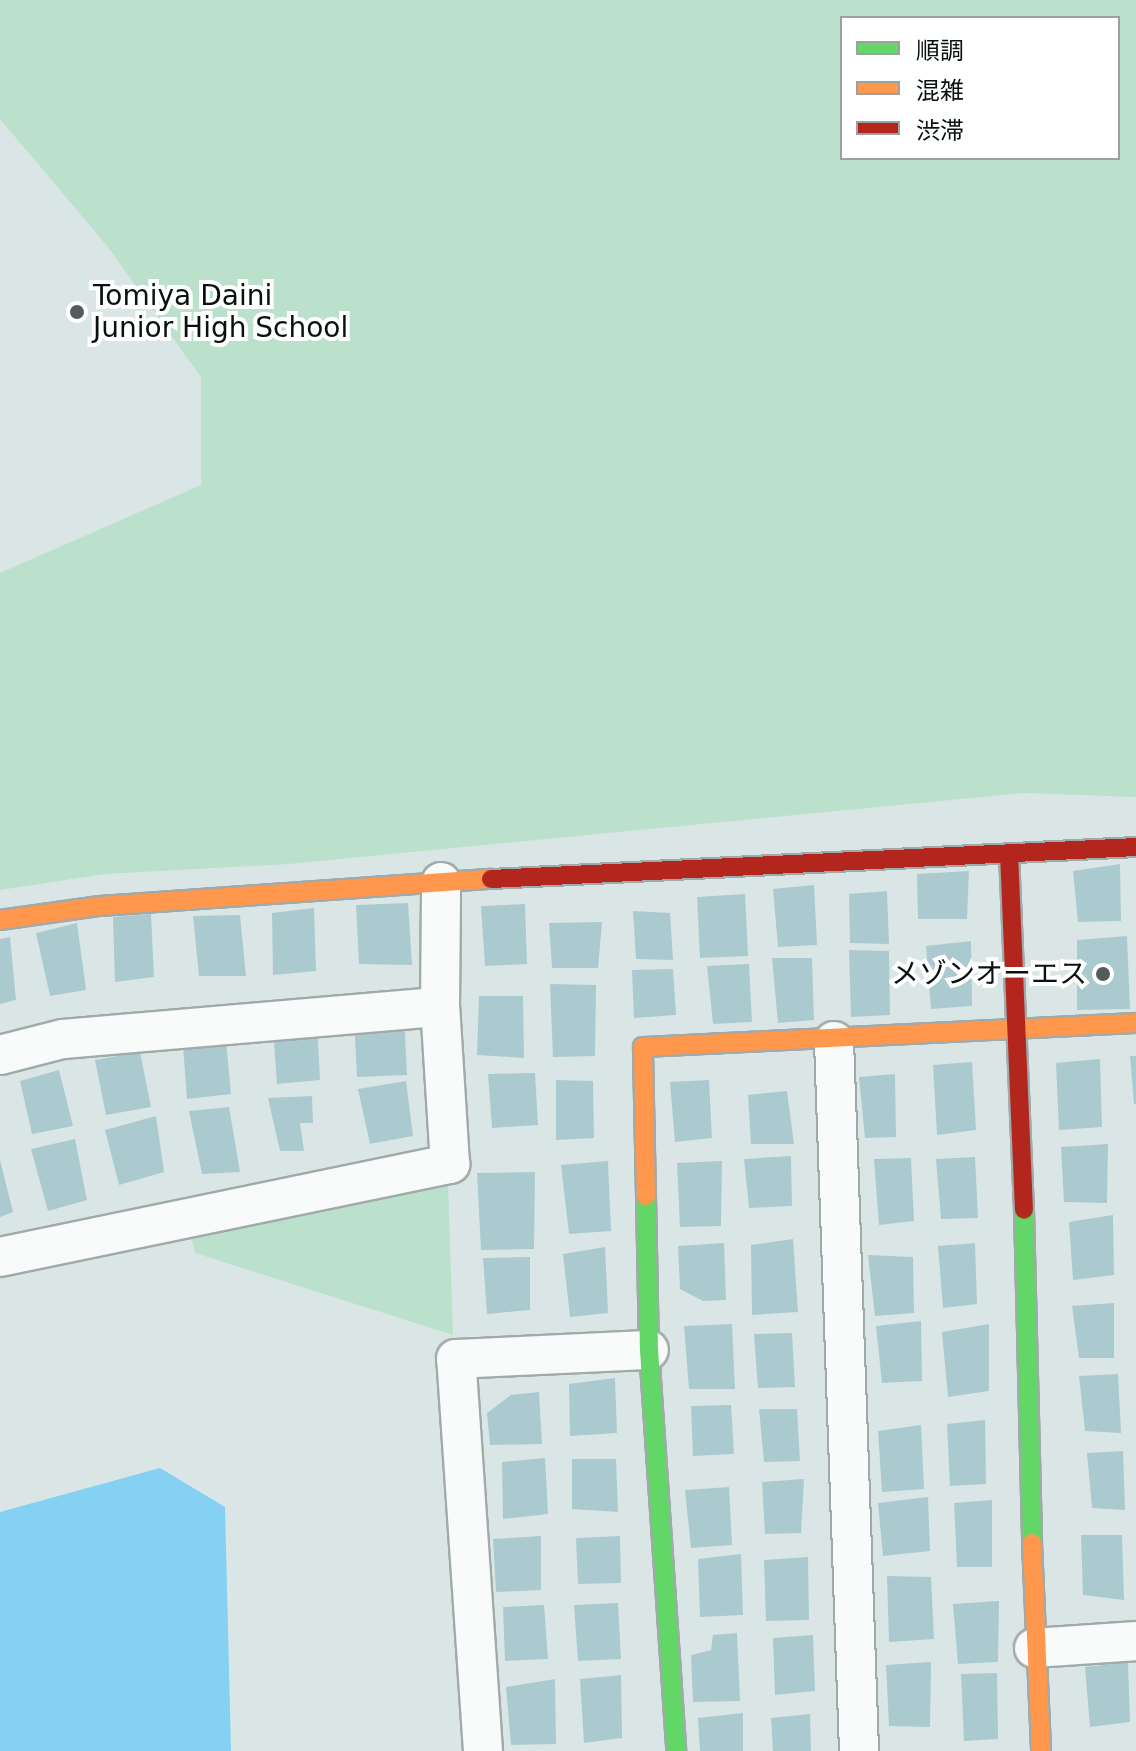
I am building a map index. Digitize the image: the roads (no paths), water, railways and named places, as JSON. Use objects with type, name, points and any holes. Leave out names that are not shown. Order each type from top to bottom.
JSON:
[{"type":"street","points":[[0,920],[100,906],[441,882],[1136,847]]},
{"type":"street","points":[[1009,853],[1020,1029],[1034,1648],[1041,1751]]},
{"type":"street","points":[[0,1257],[450,1164],[440,1007],[441,882]]},
{"type":"street","points":[[0,1055],[63,1039],[440,1007]]},
{"type":"street","points":[[676,1751],[649,1350],[643,1047],[834,1041],[1136,1023]]},
{"type":"street","points":[[834,1041],[859,1751]]},
{"type":"street","points":[[483,1751],[456,1359],[649,1350]]},
{"type":"street","points":[[1034,1648],[1136,1641]]},
{"type":"water","points":[[160,1468],[225,1507],[231,1751],[0,1751],[0,1512]]},
{"type":"place","name":"Tomiya Daini Junior High School","points":[[77,312]]},
{"type":"place","name":"メゾンオーエス","points":[[1103,974]]}]
